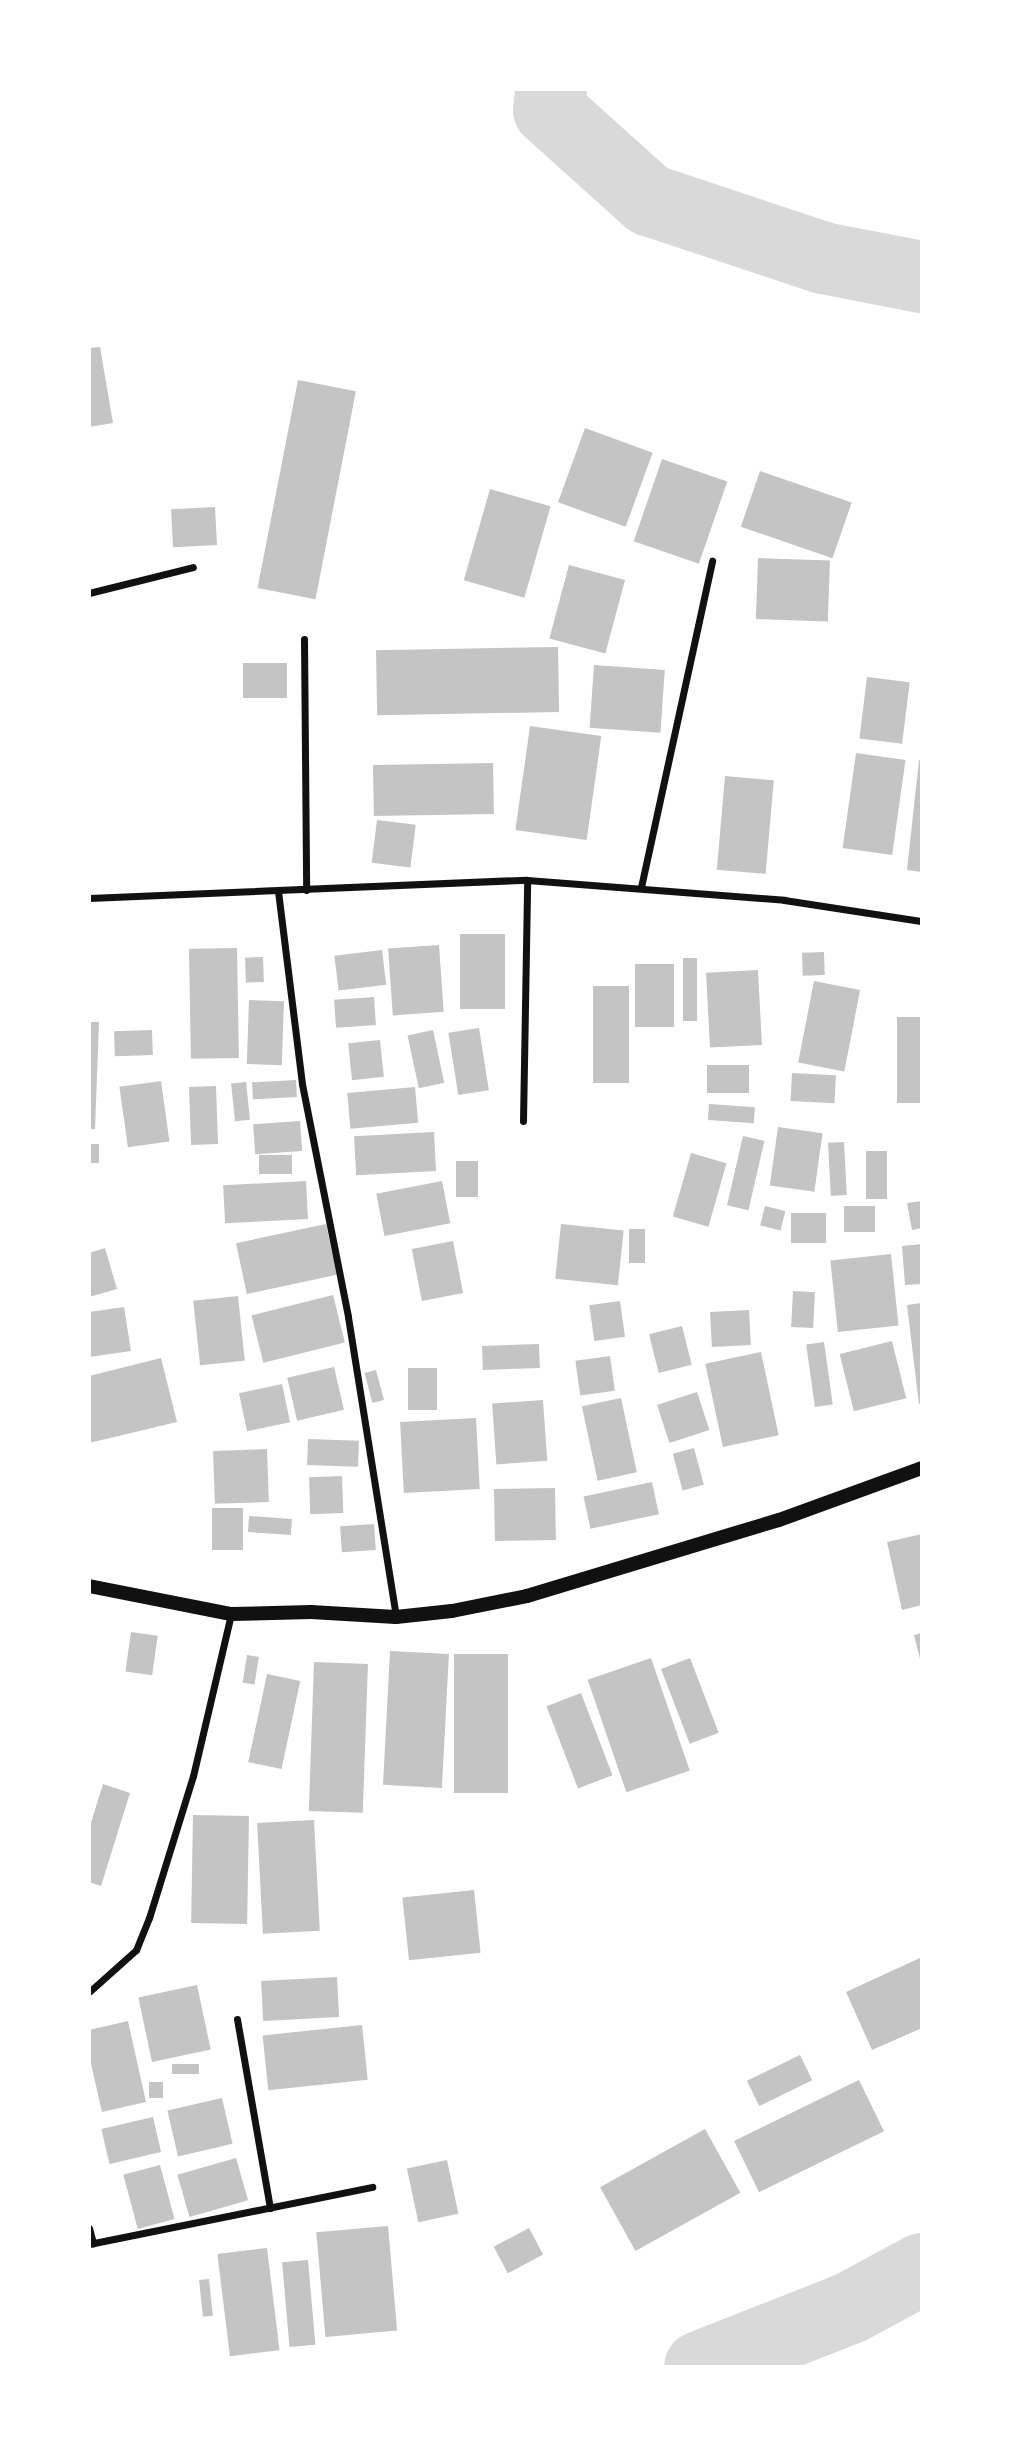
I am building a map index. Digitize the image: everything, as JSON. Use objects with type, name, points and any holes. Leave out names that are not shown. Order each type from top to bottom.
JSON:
[{"type":"main road","points":[[89,1586],[231,1614],[311,1612],[396,1617],[527,1596],[779,1520],[922,1468]]},
{"type":"street","points":[[641,887],[712,561]]},
{"type":"street","points":[[89,593],[193,567]]},
{"type":"street","points":[[304,639],[306,890]]},
{"type":"street","points":[[523,1121],[527,880]]},
{"type":"street","points":[[89,898],[527,880],[784,900],[922,921]]},
{"type":"street","points":[[278,891],[302,1084],[348,1317],[396,1617]]},
{"type":"street","points":[[89,1992],[136,1950],[149,1918],[193,1776],[231,1614]]},
{"type":"street","points":[[237,2020],[270,2208]]},
{"type":"street","points":[[89,2228],[91,2244],[372,2187]]},
{"type":"building","points":[[100,347],[113,423],[89,427],[89,348]]},
{"type":"building","points":[[298,380],[356,391],[315,599],[258,588]]},
{"type":"building","points":[[585,428],[653,453],[626,527],[558,502]]},
{"type":"building","points":[[662,459],[727,481],[699,564],[634,541]]},
{"type":"building","points":[[760,471],[852,503],[833,558],[741,527]]},
{"type":"building","points":[[490,489],[551,506],[524,598],[464,580]]},
{"type":"building","points":[[215,507],[217,545],[173,547],[171,509]]},
{"type":"building","points":[[758,558],[830,561],[828,621],[756,619]]},
{"type":"building","points":[[569,565],[625,580],[605,653],[549,638]]},
{"type":"building","points":[[558,647],[559,712],[377,715],[376,650]]},
{"type":"building","points":[[243,663],[287,663],[287,698],[243,698]]},
{"type":"building","points":[[594,665],[665,670],[660,733],[590,728]]},
{"type":"building","points":[[867,677],[910,682],[902,744],[859,739]]},
{"type":"building","points":[[530,726],[601,736],[587,840],[515,830]]},
{"type":"building","points":[[856,753],[906,760],[892,855],[843,848]]},
{"type":"building","points":[[919,760],[922,760],[922,872],[907,870]]},
{"type":"building","points":[[493,763],[494,814],[374,816],[373,765]]},
{"type":"building","points":[[725,776],[774,780],[766,874],[717,870]]},
{"type":"building","points":[[377,820],[416,825],[410,867],[372,863]]},
{"type":"building","points":[[460,934],[505,934],[505,1009],[460,1009]]},
{"type":"building","points":[[439,945],[444,1012],[393,1015],[388,949]]},
{"type":"building","points":[[237,948],[239,1058],[191,1059],[189,949]]},
{"type":"building","points":[[382,950],[386,985],[339,991],[334,956]]},
{"type":"building","points":[[824,952],[825,975],[803,976],[802,953]]},
{"type":"building","points":[[263,957],[264,982],[246,983],[245,958]]},
{"type":"building","points":[[683,958],[697,958],[697,1021],[683,1021]]},
{"type":"building","points":[[635,964],[674,964],[674,1027],[635,1027]]},
{"type":"building","points":[[758,970],[762,1045],[710,1048],[706,973]]},
{"type":"building","points":[[814,981],[860,990],[844,1071],[798,1062]]},
{"type":"building","points":[[593,986],[629,986],[629,1083],[593,1083]]},
{"type":"building","points":[[374,997],[376,1025],[336,1028],[334,1000]]},
{"type":"building","points":[[249,1000],[284,1001],[282,1065],[247,1064]]},
{"type":"building","points":[[897,1017],[922,1017],[922,1103],[897,1103]]},
{"type":"building","points":[[89,1022],[99,1022],[95,1129],[89,1129]]},
{"type":"building","points":[[479,1028],[489,1090],[458,1095],[448,1033]]},
{"type":"building","points":[[152,1030],[153,1055],[115,1056],[114,1031]]},
{"type":"building","points":[[433,1030],[444,1083],[419,1088],[408,1035]]},
{"type":"building","points":[[380,1040],[384,1077],[352,1080],[348,1043]]},
{"type":"building","points":[[707,1065],[749,1065],[749,1093],[707,1093]]},
{"type":"building","points":[[792,1073],[836,1075],[834,1103],[791,1101]]},
{"type":"building","points":[[296,1080],[297,1097],[253,1099],[252,1082]]},
{"type":"building","points":[[161,1081],[169,1141],[128,1147],[119,1087]]},
{"type":"building","points":[[246,1082],[250,1120],[235,1121],[231,1084]]},
{"type":"building","points":[[216,1086],[218,1144],[191,1145],[189,1087]]},
{"type":"building","points":[[415,1087],[418,1123],[350,1129],[347,1093]]},
{"type":"building","points":[[709,1104],[755,1107],[754,1123],[708,1120]]},
{"type":"building","points":[[300,1121],[302,1151],[255,1154],[253,1124]]},
{"type":"building","points":[[778,1127],[823,1133],[814,1192],[770,1185]]},
{"type":"building","points":[[434,1132],[436,1171],[356,1175],[354,1136]]},
{"type":"building","points":[[743,1136],[764,1141],[748,1210],[727,1205]]},
{"type":"building","points":[[844,1142],[847,1195],[831,1196],[828,1143]]},
{"type":"building","points":[[89,1144],[99,1144],[99,1163],[89,1163]]},
{"type":"building","points":[[866,1151],[887,1151],[887,1199],[866,1199]]},
{"type":"building","points":[[691,1153],[727,1163],[708,1227],[673,1216]]},
{"type":"building","points":[[259,1155],[292,1155],[292,1174],[259,1174]]},
{"type":"building","points":[[456,1161],[478,1161],[478,1197],[456,1197]]},
{"type":"building","points":[[306,1181],[308,1219],[225,1223],[223,1185]]},
{"type":"building","points":[[442,1181],[450,1223],[384,1236],[376,1194]]},
{"type":"building","points":[[922,1201],[922,1228],[912,1230],[907,1203]]},
{"type":"building","points":[[765,1206],[785,1211],[781,1230],[760,1225]]},
{"type":"building","points":[[844,1206],[875,1206],[875,1232],[844,1232]]},
{"type":"building","points":[[791,1213],[826,1213],[826,1243],[791,1243]]},
{"type":"building","points":[[326,1224],[337,1275],[247,1294],[236,1243]]},
{"type":"building","points":[[561,1224],[624,1231],[618,1285],[555,1279]]},
{"type":"building","points":[[629,1229],[645,1229],[645,1263],[629,1263]]},
{"type":"building","points":[[453,1241],[463,1293],[422,1301],[412,1249]]},
{"type":"building","points":[[922,1244],[922,1284],[905,1285],[902,1246]]},
{"type":"building","points":[[105,1248],[117,1289],[89,1297],[89,1253]]},
{"type":"building","points":[[891,1254],[899,1326],[838,1332],[830,1260]]},
{"type":"building","points":[[793,1291],[815,1292],[813,1328],[791,1327]]},
{"type":"building","points":[[333,1295],[345,1343],[263,1363],[251,1315]]},
{"type":"building","points":[[238,1296],[245,1361],[200,1365],[193,1301]]},
{"type":"building","points":[[620,1301],[625,1337],[594,1341],[589,1305]]},
{"type":"building","points":[[922,1303],[922,1403],[919,1404],[907,1305]]},
{"type":"building","points":[[124,1307],[131,1351],[89,1357],[89,1312]]},
{"type":"building","points":[[749,1310],[751,1345],[712,1347],[710,1312]]},
{"type":"building","points":[[682,1326],[692,1365],[659,1373],[649,1334]]},
{"type":"building","points":[[892,1341],[906,1398],[854,1411],[840,1354]]},
{"type":"building","points":[[824,1342],[833,1404],[815,1407],[806,1345]]},
{"type":"building","points":[[539,1344],[540,1368],[483,1370],[482,1346]]},
{"type":"building","points":[[761,1352],[779,1435],[723,1447],[705,1364]]},
{"type":"building","points":[[610,1356],[615,1391],[580,1396],[575,1361]]},
{"type":"building","points":[[161,1358],[177,1422],[89,1443],[89,1376]]},
{"type":"building","points":[[334,1367],[344,1410],[297,1421],[287,1378]]},
{"type":"building","points":[[408,1368],[437,1368],[437,1410],[408,1410]]},
{"type":"building","points":[[376,1370],[384,1400],[372,1403],[364,1373]]},
{"type":"building","points":[[282,1384],[290,1422],[247,1431],[239,1393]]},
{"type":"building","points":[[697,1392],[709,1430],[669,1443],[657,1405]]},
{"type":"building","points":[[621,1398],[637,1472],[598,1481],[582,1406]]},
{"type":"building","points":[[543,1400],[547,1461],[496,1464],[492,1404]]},
{"type":"building","points":[[476,1418],[480,1489],[404,1493],[400,1422]]},
{"type":"building","points":[[308,1439],[359,1441],[358,1467],[307,1465]]},
{"type":"building","points":[[694,1448],[704,1485],[683,1490],[673,1454]]},
{"type":"building","points":[[267,1449],[269,1502],[215,1504],[213,1451]]},
{"type":"building","points":[[342,1476],[343,1513],[310,1514],[309,1477]]},
{"type":"building","points":[[652,1482],[659,1514],[590,1529],[584,1497]]},
{"type":"building","points":[[555,1488],[556,1540],[495,1541],[494,1489]]},
{"type":"building","points":[[212,1508],[243,1508],[243,1550],[212,1550]]},
{"type":"building","points":[[249,1516],[292,1519],[291,1535],[248,1532]]},
{"type":"building","points":[[374,1524],[376,1550],[342,1552],[340,1526]]},
{"type":"building","points":[[922,1534],[922,1605],[902,1610],[887,1542]]},
{"type":"building","points":[[131,1632],[158,1636],[152,1675],[125,1672]]},
{"type":"building","points":[[922,1633],[922,1663],[921,1663],[914,1635]]},
{"type":"building","points":[[390,1651],[449,1654],[442,1788],[383,1785]]},
{"type":"building","points":[[454,1654],[508,1654],[508,1793],[454,1793]]},
{"type":"building","points":[[247,1655],[259,1657],[254,1685],[243,1683]]},
{"type":"building","points":[[651,1658],[690,1771],[626,1792],[588,1680]]},
{"type":"building","points":[[690,1658],[719,1733],[690,1744],[661,1669]]},
{"type":"building","points":[[314,1662],[368,1664],[363,1813],[309,1811]]},
{"type":"building","points":[[267,1674],[300,1681],[282,1769],[248,1762]]},
{"type":"building","points":[[581,1693],[613,1775],[578,1788],[546,1706]]},
{"type":"building","points":[[103,1784],[130,1793],[101,1886],[89,1882],[89,1829]]},
{"type":"building","points":[[193,1815],[249,1816],[247,1924],[191,1923]]},
{"type":"building","points":[[314,1820],[320,1931],[263,1934],[257,1823]]},
{"type":"building","points":[[474,1890],[481,1953],[409,1960],[402,1898]]},
{"type":"building","points":[[922,1957],[922,2028],[872,2050],[846,1992]]},
{"type":"building","points":[[337,1977],[339,2017],[263,2021],[261,1981]]},
{"type":"building","points":[[197,1985],[211,2050],[152,2062],[138,1997]]},
{"type":"building","points":[[128,2021],[146,2102],[102,2112],[89,2055],[89,2030]]},
{"type":"building","points":[[362,2025],[368,2080],[268,2090],[263,2035]]},
{"type":"building","points":[[800,2055],[812,2080],[759,2106],[747,2081]]},
{"type":"building","points":[[172,2064],[199,2064],[199,2074],[172,2074]]},
{"type":"building","points":[[859,2080],[884,2131],[759,2192],[734,2141]]},
{"type":"building","points":[[149,2082],[163,2082],[163,2098],[149,2098]]},
{"type":"building","points":[[222,2098],[233,2144],[178,2156],[167,2111]]},
{"type":"building","points":[[153,2117],[161,2152],[109,2164],[101,2129]]},
{"type":"building","points":[[705,2129],[740,2193],[635,2251],[600,2187]]},
{"type":"building","points":[[236,2158],[248,2200],[189,2217],[177,2175]]},
{"type":"building","points":[[447,2160],[458,2214],[418,2222],[407,2169]]},
{"type":"building","points":[[160,2165],[174,2219],[138,2229],[123,2175]]},
{"type":"building","points":[[388,2226],[397,2331],[325,2337],[316,2232]]},
{"type":"building","points":[[529,2228],[543,2254],[508,2273],[494,2247]]},
{"type":"building","points":[[267,2248],[280,2350],[230,2356],[217,2254]]},
{"type":"building","points":[[308,2260],[315,2345],[290,2347],[282,2262]]},
{"type":"building","points":[[209,2279],[213,2316],[203,2317],[199,2280]]},
{"type":"waterway","points":[[551,89],[549,110],[649,200],[823,258],[922,277]]},
{"type":"waterway","points":[[700,2367],[850,2308],[922,2269]]}]
